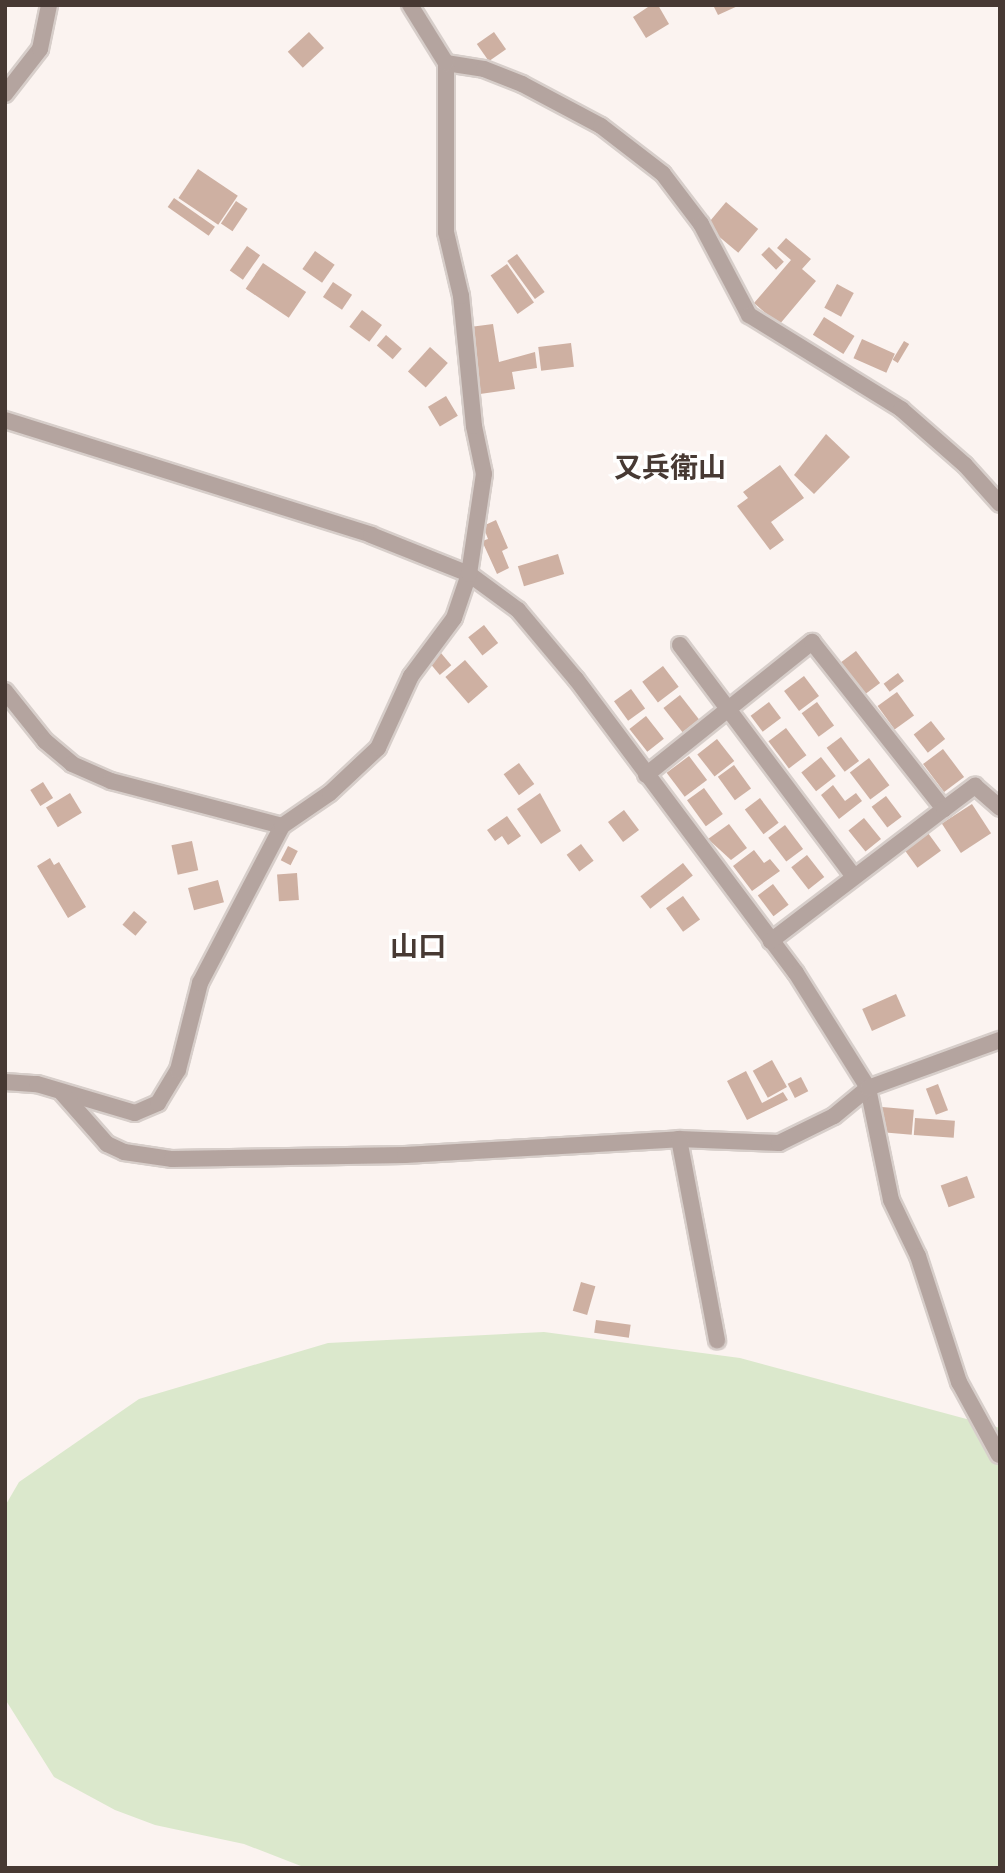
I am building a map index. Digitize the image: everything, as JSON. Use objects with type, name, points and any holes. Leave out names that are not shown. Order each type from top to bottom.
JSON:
[{"type":"street","points":[[5,94],[26,72],[40,49],[49,5]]},
{"type":"street","points":[[5,1082],[37,1084],[135,1113],[158,1103],[178,1070],[200,983],[282,826],[330,793],[378,748],[411,676],[454,618],[469,574],[484,474],[474,426],[461,296],[444,214],[446,64],[410,5]]},
{"type":"street","points":[[446,64],[484,69],[522,84],[601,126],[663,174],[701,224],[749,315],[901,409],[965,465],[1000,504]]},
{"type":"street","points":[[5,420],[371,535],[469,574],[492,587],[527,620],[771,941],[868,1088],[891,1200],[918,1256],[959,1382],[999,1455]]},
{"type":"street","points":[[646,775],[813,642],[944,809]]},
{"type":"street","points":[[680,645],[854,877]]},
{"type":"street","points":[[5,691],[45,741],[72,764],[111,781],[282,826]]},
{"type":"street","points":[[771,941],[975,786],[1000,808]]},
{"type":"street","points":[[62,1093],[107,1144],[124,1152],[172,1159],[405,1155],[679,1139],[779,1143],[834,1116],[868,1088],[1000,1040]]},
{"type":"street","points":[[679,1139],[717,1340]]},
{"type":"green space","points":[[544,1332],[740,1358],[1000,1428],[1000,1868],[306,1868],[244,1844],[155,1825],[115,1810],[54,1777],[5,1699],[5,1506],[19,1482],[139,1399],[328,1343]]},
{"type":"building","points":[[651,5],[658,5],[669,24],[646,38],[633,17]]},
{"type":"building","points":[[713,5],[740,5],[718,15]]},
{"type":"building","points":[[309,32],[324,48],[303,68],[288,52]]},
{"type":"building","points":[[494,32],[506,49],[489,61],[477,44]]},
{"type":"building","points":[[198,169],[238,196],[218,225],[178,198]]},
{"type":"building","points":[[174,198],[215,227],[209,236],[168,207]]},
{"type":"building","points":[[236,201],[248,209],[233,231],[221,223]]},
{"type":"building","points":[[726,202],[758,229],[738,253],[706,226]]},
{"type":"building","points":[[786,238],[811,259],[802,269],[816,281],[779,325],[754,303],[791,260],[777,248]]},
{"type":"building","points":[[247,246],[260,255],[243,280],[230,271]]},
{"type":"building","points":[[769,247],[784,262],[776,270],[761,255]]},
{"type":"building","points":[[315,251],[335,265],[322,283],[302,269]]},
{"type":"building","points":[[517,254],[545,292],[535,299],[507,261]]},
{"type":"building","points":[[263,263],[306,292],[289,318],[246,289]]},
{"type":"building","points":[[507,264],[534,303],[518,314],[491,275]]},
{"type":"building","points":[[333,282],[352,295],[342,310],[323,297]]},
{"type":"building","points":[[837,284],[854,293],[841,317],[824,308]]},
{"type":"building","points":[[362,310],[382,325],[369,342],[349,327]]},
{"type":"building","points":[[824,317],[855,336],[843,354],[813,335]]},
{"type":"building","points":[[493,324],[499,362],[535,352],[537,368],[512,372],[515,389],[480,394],[470,327]]},
{"type":"building","points":[[386,335],[402,349],[393,359],[377,346]]},
{"type":"building","points":[[862,339],[895,354],[886,373],[853,358]]},
{"type":"building","points":[[904,341],[909,344],[898,363],[893,360]]},
{"type":"building","points":[[571,343],[574,367],[541,371],[538,347]]},
{"type":"building","points":[[430,347],[448,363],[426,388],[408,372]]},
{"type":"building","points":[[446,396],[458,416],[440,427],[428,407]]},
{"type":"building","points":[[826,434],[850,457],[814,494],[794,475]]},
{"type":"building","points":[[780,465],[804,498],[771,522],[784,540],[770,550],[737,506],[748,498],[743,492]]},
{"type":"building","points":[[496,520],[508,548],[502,551],[509,568],[497,574],[482,541],[488,539],[483,526]]},
{"type":"building","points":[[558,554],[564,574],[524,586],[518,566]]},
{"type":"building","points":[[484,625],[498,643],[482,655],[468,637]]},
{"type":"building","points":[[856,651],[880,683],[862,697],[838,665]]},
{"type":"building","points":[[441,653],[451,665],[440,675],[430,663]]},
{"type":"building","points":[[465,660],[488,686],[468,703],[445,677]]},
{"type":"building","points":[[663,666],[679,687],[658,702],[642,682]]},
{"type":"building","points":[[898,673],[904,681],[890,692],[884,684]]},
{"type":"building","points":[[804,676],[819,696],[799,711],[784,691]]},
{"type":"building","points":[[631,689],[645,708],[628,721],[614,701]]},
{"type":"building","points":[[897,692],[914,715],[895,730],[878,706]]},
{"type":"building","points":[[680,695],[699,719],[683,732],[663,708]]},
{"type":"building","points":[[769,702],[781,718],[763,732],[751,716]]},
{"type":"building","points":[[817,702],[834,725],[819,737],[802,713]]},
{"type":"building","points":[[646,716],[664,739],[647,752],[629,729]]},
{"type":"building","points":[[931,721],[945,739],[928,753],[914,735]]},
{"type":"building","points":[[786,728],[806,755],[789,768],[768,741]]},
{"type":"building","points":[[841,737],[859,761],[845,772],[827,748]]},
{"type":"building","points":[[717,739],[734,761],[715,776],[697,754]]},
{"type":"building","points":[[943,749],[964,777],[944,792],[923,764]]},
{"type":"building","points":[[689,756],[707,780],[685,797],[667,773]]},
{"type":"building","points":[[821,757],[836,776],[816,791],[801,772]]},
{"type":"building","points":[[869,758],[889,785],[870,800],[850,772]]},
{"type":"building","points":[[519,763],[534,784],[519,795],[504,774]]},
{"type":"building","points":[[734,765],[751,788],[735,800],[718,777]]},
{"type":"building","points":[[43,782],[53,798],[40,806],[30,790]]},
{"type":"building","points":[[833,785],[845,801],[856,793],[862,801],[839,819],[821,795]]},
{"type":"building","points":[[704,788],[723,814],[706,826],[687,800]]},
{"type":"building","points":[[70,793],[82,813],[58,827],[46,807]]},
{"type":"building","points":[[540,793],[561,831],[541,844],[517,809]]},
{"type":"building","points":[[886,796],[902,817],[887,828],[872,807]]},
{"type":"building","points":[[760,798],[779,823],[763,834],[745,809]]},
{"type":"building","points":[[972,804],[991,833],[961,853],[942,824]]},
{"type":"building","points":[[624,810],[639,830],[623,842],[608,822]]},
{"type":"building","points":[[507,816],[521,836],[508,845],[502,836],[495,841],[487,830]]},
{"type":"building","points":[[864,818],[881,839],[865,852],[848,831]]},
{"type":"building","points":[[729,824],[747,848],[731,860],[708,839]]},
{"type":"building","points":[[785,825],[803,849],[786,862],[768,838]]},
{"type":"building","points":[[928,833],[941,851],[917,868],[905,850]]},
{"type":"building","points":[[192,841],[198,870],[178,875],[171,845]]},
{"type":"building","points":[[581,844],[594,861],[579,872],[567,855]]},
{"type":"building","points":[[288,846],[298,851],[291,865],[281,860]]},
{"type":"building","points":[[754,850],[764,863],[770,859],[780,871],[752,891],[733,866]]},
{"type":"building","points":[[807,855],[824,877],[808,889],[791,867]]},
{"type":"building","points":[[50,858],[54,865],[59,862],[86,907],[68,918],[37,866]]},
{"type":"building","points":[[683,863],[693,876],[650,909],[640,896]]},
{"type":"building","points":[[297,873],[299,900],[279,901],[277,874]]},
{"type":"building","points":[[218,880],[224,902],[194,910],[188,888]]},
{"type":"building","points":[[773,884],[789,905],[773,916],[758,895]]},
{"type":"building","points":[[683,896],[700,919],[683,932],[666,908]]},
{"type":"building","points":[[134,911],[147,922],[135,936],[122,925]]},
{"type":"building","points":[[896,994],[906,1016],[872,1031],[862,1009]]},
{"type":"building","points":[[772,1060],[787,1087],[768,1098],[753,1071]]},
{"type":"building","points":[[746,1071],[762,1103],[783,1092],[788,1100],[747,1120],[727,1081]]},
{"type":"building","points":[[801,1077],[808,1091],[795,1098],[788,1084]]},
{"type":"building","points":[[938,1084],[948,1110],[936,1115],[926,1089]]},
{"type":"building","points":[[882,1107],[914,1110],[912,1135],[880,1132]]},
{"type":"building","points":[[915,1118],[955,1121],[954,1138],[914,1135]]},
{"type":"building","points":[[967,1176],[975,1198],[949,1207],[941,1186]]},
{"type":"building","points":[[581,1282],[595,1286],[587,1315],[573,1311]]},
{"type":"building","points":[[596,1320],[631,1325],[629,1338],[594,1333]]},
{"type":"district","name":"又兵衛山","points":[[670,467]]},
{"type":"district","name":"山口","points":[[418,946]]}]
